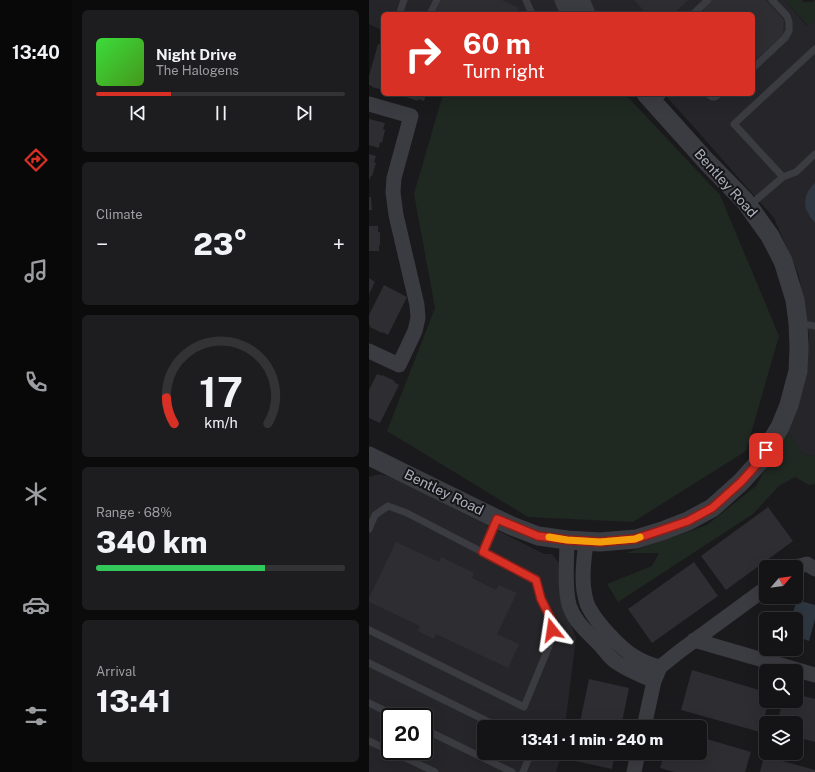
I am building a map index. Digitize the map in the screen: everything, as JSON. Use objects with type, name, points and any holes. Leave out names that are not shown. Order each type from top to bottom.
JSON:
[{"type":"street","points":[[564,0],[570,12]]},
{"type":"street","points":[[579,0],[585,12]]},
{"type":"street","name":"Bentley Road","points":[[369,456],[497,519],[538,536],[576,541],[600,542],[635,539],[688,521],[712,508],[741,482],[759,462],[780,427],[789,405],[797,371],[799,347],[807,324],[795,300],[783,261],[770,236],[745,201],[707,162],[655,97]]},
{"type":"street","points":[[369,104],[411,116],[394,178],[393,192],[396,215],[417,305],[418,318],[415,331],[399,365],[369,351]]},
{"type":"street","points":[[576,541],[583,571],[585,597],[588,607],[609,634],[623,648],[647,663],[660,667]]},
{"type":"street","points":[[576,541],[566,583],[567,595],[575,617],[581,627],[615,661],[633,672],[654,681]]},
{"type":"street","points":[[803,565],[807,564],[815,569]]},
{"type":"street","points":[[646,720],[654,681],[660,667],[694,640],[759,593]]},
{"type":"street","points":[[694,640],[814,673]]},
{"type":"street","points":[[634,772],[637,760]]},
{"type":"lane","points":[[401,12],[404,0]]},
{"type":"lane","points":[[431,12],[437,0]]},
{"type":"lane","points":[[527,0],[531,12]]},
{"type":"lane","points":[[695,12],[708,0]]},
{"type":"lane","points":[[755,66],[785,38],[789,31],[787,16],[772,0]]},
{"type":"lane","points":[[783,177],[734,124],[815,49]]},
{"type":"lane","points":[[749,206],[783,177],[796,172],[815,154]]},
{"type":"lane","points":[[369,529],[375,515],[388,506],[407,513],[536,580],[541,599],[552,621],[552,639],[524,706],[369,630]]},
{"type":"lane","points":[[483,552],[497,519]]},
{"type":"lane","points":[[369,663],[485,720]]},
{"type":"lane","points":[[369,703],[381,709]]},
{"type":"lane","points":[[433,733],[512,772]]},
{"type":"lane","points":[[369,741],[381,747]]},
{"type":"lane","points":[[409,760],[435,772]]},
{"type":"lane","points":[[523,772],[528,760]]},
{"type":"shaded area","points":[[369,0],[784,0],[807,26],[815,21],[815,456],[803,454],[787,431],[804,386],[809,335],[799,276],[774,218],[666,96],[755,96],[755,12],[381,12],[381,30],[369,24]]},
{"type":"shaded area","points":[[784,0],[802,0],[803,2],[812,2],[815,0],[815,21],[808,26]]},
{"type":"shaded area","points":[[442,96],[627,96],[720,195],[779,336],[746,451],[633,522],[528,517],[387,431],[435,308],[414,194]]},
{"type":"shaded area","points":[[815,183],[815,223],[807,211],[805,202],[808,191]]},
{"type":"shaded area","points":[[787,431],[803,454],[815,456],[815,484],[809,485],[795,477],[779,486],[753,514],[618,602],[607,584],[652,566],[659,553],[626,553],[707,525],[756,486]]},
{"type":"shaded area","points":[[380,474],[394,478],[544,554],[552,554],[560,564],[563,604],[576,638],[566,720],[477,720],[477,760],[560,760],[556,772],[369,772],[369,477]]},
{"type":"shaded area","points":[[803,602],[815,605],[815,619],[809,641],[803,639],[803,612],[793,612],[796,604],[803,604]]},
{"type":"building","points":[[441,0],[502,0],[519,8],[517,12],[436,12]]},
{"type":"building","points":[[634,0],[688,0],[675,12],[645,12]]},
{"type":"building","points":[[712,0],[766,0],[784,20],[783,35],[755,60],[755,12],[704,12],[702,9]]},
{"type":"building","points":[[378,44],[381,45],[381,89],[369,85],[369,76]]},
{"type":"building","points":[[425,96],[424,101],[418,99],[418,101],[406,97]]},
{"type":"building","points":[[369,119],[385,123],[382,143],[380,142],[379,148],[369,145]]},
{"type":"building","points":[[369,154],[376,156],[374,162],[376,163],[372,176],[369,180]]},
{"type":"building","points":[[369,197],[371,197],[372,210],[369,210]]},
{"type":"building","points":[[369,226],[378,226],[378,232],[380,232],[379,251],[369,251]]},
{"type":"building","points":[[369,278],[375,282],[369,294]]},
{"type":"building","points":[[384,285],[407,297],[388,335],[370,327],[371,326],[369,325],[369,315]]},
{"type":"building","points":[[377,374],[395,381],[394,382],[399,385],[380,423],[369,418],[369,390]]},
{"type":"building","points":[[768,507],[793,541],[767,560],[759,560],[759,566],[726,590],[701,556]]},
{"type":"building","points":[[396,542],[439,562],[441,557],[474,573],[472,578],[496,590],[499,585],[517,593],[497,634],[519,644],[508,668],[436,634],[434,639],[418,631],[420,626],[369,602],[369,598]]},
{"type":"building","points":[[694,562],[718,596],[652,643],[628,609]]},
{"type":"building","points":[[692,670],[759,690],[759,708],[767,708],[765,716],[759,716],[759,732],[681,710]]},
{"type":"building","points":[[589,679],[629,688],[622,720],[580,720]]},
{"type":"building","points":[[803,696],[815,699],[815,742],[803,739],[803,716],[779,716],[781,708],[803,708]]},
{"type":"building","points":[[707,739],[751,752],[745,772],[674,772],[660,768],[663,760],[707,760]]},
{"type":"building","points":[[571,760],[614,760],[612,769]]},
{"type":"building","points":[[763,760],[779,760],[815,770],[815,772],[760,772]]},
{"type":"slow traffic","points":[[549,537],[567,540],[600,542],[635,539],[640,537]]},
{"type":"route","points":[[552,630],[552,621],[541,599],[536,580],[483,552],[497,519],[538,536],[600,542],[635,539],[688,521],[712,508],[741,482],[759,462],[766,450]]}]
